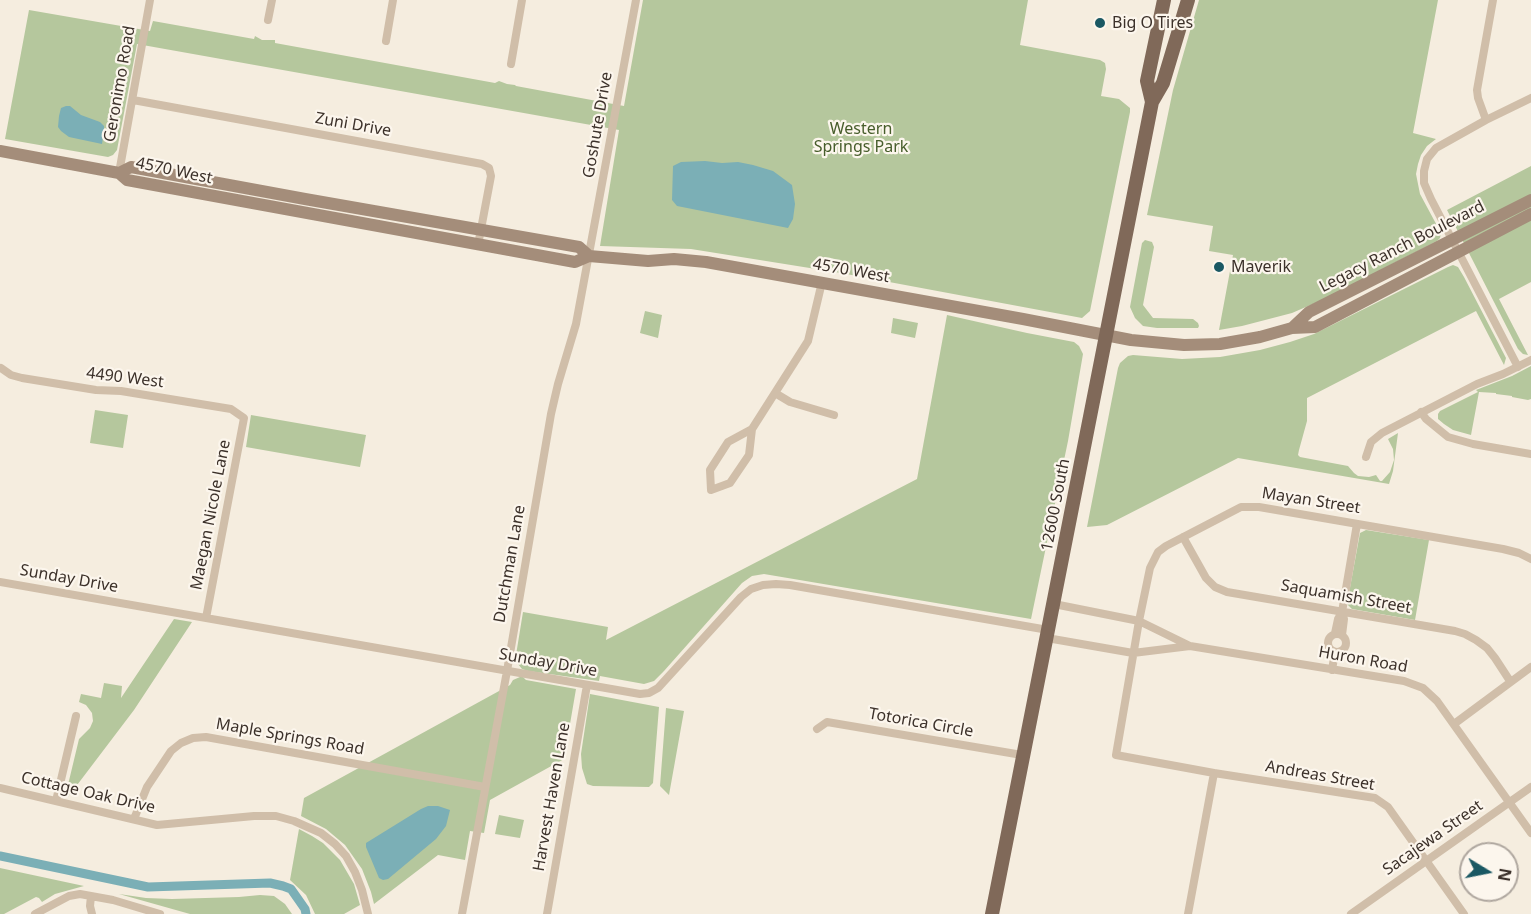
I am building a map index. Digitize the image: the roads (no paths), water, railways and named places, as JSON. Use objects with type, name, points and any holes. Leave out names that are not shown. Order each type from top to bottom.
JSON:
[{"type":"main road","name":"12600 South","points":[[1152,102],[1147,81],[1164,0]]},
{"type":"main road","name":"12600 South","points":[[992,914],[1152,102],[1163,83],[1188,0]]},
{"type":"main road","points":[[0,151],[119,173]]},
{"type":"main road","name":"4570 West","points":[[589,256],[579,247],[305,200],[131,167],[119,173],[127,180],[575,262],[589,256],[648,261],[674,259],[706,262],[1106,335]]},
{"type":"main road","name":"Legacy Ranch Boulevard","points":[[1106,335],[1142,342],[1184,345],[1220,344],[1260,337],[1292,328],[1315,327],[1455,247],[1531,200]]},
{"type":"main road","name":"Legacy Ranch Boulevard","points":[[1455,247],[1531,214]]},
{"type":"street","name":"Geronimo Road","points":[[119,173],[150,0]]},
{"type":"street","points":[[268,20],[272,0]]},
{"type":"street","points":[[386,41],[393,0]]},
{"type":"street","points":[[511,64],[522,0]]},
{"type":"street","name":"Goshute Drive","points":[[589,256],[636,0]]},
{"type":"street","points":[[1486,120],[1477,90],[1493,0]]},
{"type":"street","points":[[1518,367],[1424,183],[1424,171],[1427,159],[1436,147],[1531,98]]},
{"type":"street","name":"Zuni Drive","points":[[133,100],[482,164],[489,168],[491,176],[478,245]]},
{"type":"street","name":"Dutchman Lane","points":[[462,914],[552,414],[558,384],[576,324],[589,256]]},
{"type":"street","points":[[752,429],[729,442],[710,470],[711,490],[730,483],[749,455],[752,429],[808,341],[822,282]]},
{"type":"street","points":[[1366,457],[1375,437],[1477,384],[1531,360]]},
{"type":"street","name":"4490 West","points":[[1,368],[11,375],[22,378],[96,390],[122,391],[231,409],[244,418]]},
{"type":"street","points":[[775,393],[800,405],[834,415]]},
{"type":"street","points":[[1421,412],[1448,437],[1473,444],[1531,454]]},
{"type":"street","name":"Maegan Nicole Lane","points":[[206,618],[244,418]]},
{"type":"street","name":"Mayan Street","points":[[1116,755],[1149,568],[1153,560],[1166,546],[1241,507],[1259,507],[1503,549],[1531,559]]},
{"type":"street","points":[[1338,634],[1344,619],[1342,612],[1357,524]]},
{"type":"street","name":"Saquamish Street","points":[[1183,537],[1206,578],[1215,586],[1227,591],[1465,634],[1487,648],[1510,681]]},
{"type":"street","name":"Sunday Drive","points":[[0,582],[632,693],[653,691],[741,597],[751,589],[763,585],[789,585],[1048,634]]},
{"type":"street","name":"Huron Road","points":[[1054,604],[1139,621],[1190,646],[1404,681],[1423,688],[1437,701],[1531,833]]},
{"type":"street","name":"Huron Road","points":[[1048,634],[1134,653],[1190,646]]},
{"type":"street","points":[[1338,634],[1345,639],[1345,648],[1335,652],[1329,648],[1327,642],[1330,636],[1338,634]]},
{"type":"street","points":[[1332,670],[1335,652]]},
{"type":"street","points":[[1454,724],[1531,667]]},
{"type":"street","name":"Harvest Haven Lane","points":[[547,914],[587,685]]},
{"type":"street","points":[[56,801],[76,716]]},
{"type":"street","name":"Totorica Circle","points":[[817,729],[827,722],[1022,755]]},
{"type":"street","name":"Maple Springs Road","points":[[134,819],[147,788],[171,752],[193,738],[206,737],[484,787]]},
{"type":"street","name":"Andreas Street","points":[[1116,755],[1374,798],[1388,807],[1464,914]]},
{"type":"street","points":[[1188,914],[1214,773]]},
{"type":"street","name":"Sacajewa Street","points":[[1352,914],[1531,787]]},
{"type":"street","name":"Cottage Oak Drive","points":[[0,789],[157,825],[254,816],[276,816],[304,825],[321,833],[346,856],[362,890],[368,914]]},
{"type":"street","points":[[36,914],[69,896],[80,894],[160,914]]},
{"type":"street","points":[[91,896],[92,914]]},
{"type":"water","points":[[70,106],[81,115],[100,122],[104,126],[102,144],[69,137],[61,131],[58,127],[59,116],[61,108]]},
{"type":"water","points":[[705,161],[753,165],[773,171],[792,185],[795,204],[793,219],[788,228],[677,206],[672,200],[673,166],[681,162]]},
{"type":"water","points":[[428,806],[450,810],[446,826],[436,839],[388,879],[379,878],[366,843]]},
{"type":"waterway","points":[[0,856],[148,887],[270,883],[291,889],[306,914]]},
{"type":"place","name":"Big O Tires","points":[[1100,23]]},
{"type":"place","name":"Maverik","points":[[1219,267]]},
{"type":"park label","name":"Western Springs Park","points":[[861,138]]}]
